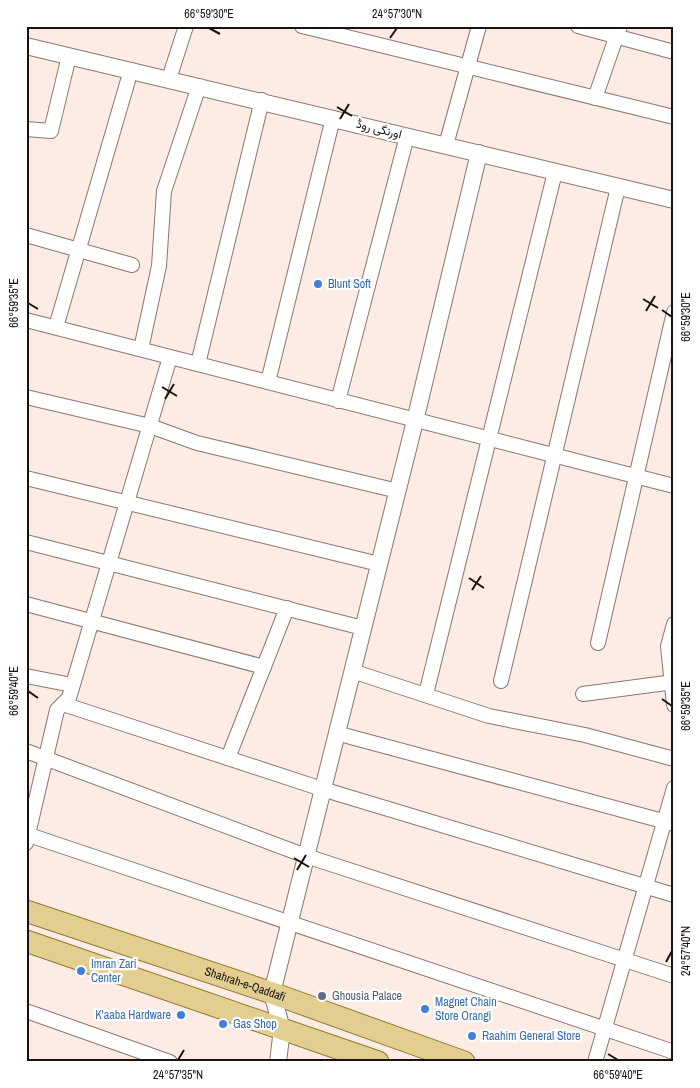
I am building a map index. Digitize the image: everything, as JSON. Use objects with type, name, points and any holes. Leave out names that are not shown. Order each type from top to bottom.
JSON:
[{"type":"main road","name":"Shahrah-e-Qaddafi","points":[[26,911],[272,993],[464,1062]]},
{"type":"main road","points":[[26,941],[378,1062]]},
{"type":"street","points":[[168,79],[186,26]]},
{"type":"street","points":[[302,26],[674,117]]},
{"type":"street","points":[[446,145],[480,26]]},
{"type":"street","points":[[578,26],[618,31],[674,52]]},
{"type":"street","points":[[595,98],[618,31]]},
{"type":"street","name":"اورنگی روڈ","points":[[26,46],[262,100],[674,200]]},
{"type":"street","points":[[26,129],[51,131],[69,56]]},
{"type":"street","points":[[56,327],[130,70]]},
{"type":"street","points":[[140,349],[160,266],[164,191],[199,86]]},
{"type":"street","points":[[198,364],[262,100]]},
{"type":"street","points":[[268,382],[333,118]]},
{"type":"street","points":[[338,401],[407,136]]},
{"type":"street","points":[[278,1062],[282,1029],[272,993],[398,491],[480,153]]},
{"type":"street","points":[[426,694],[555,172]]},
{"type":"street","points":[[501,681],[618,187]]},
{"type":"street","points":[[26,235],[132,265]]},
{"type":"street","points":[[598,643],[674,312]]},
{"type":"street","points":[[26,320],[674,486]]},
{"type":"street","points":[[170,357],[69,698],[57,710],[27,837],[290,921],[674,1052]]},
{"type":"street","points":[[26,397],[150,426],[197,443],[398,491]]},
{"type":"street","points":[[26,478],[379,564]]},
{"type":"street","points":[[26,542],[363,628]]},
{"type":"street","points":[[26,604],[264,666]]},
{"type":"street","points":[[228,758],[287,608]]},
{"type":"street","points":[[674,624],[668,646],[674,706]]},
{"type":"street","points":[[352,671],[489,716],[585,735],[674,759]]},
{"type":"street","points":[[26,676],[72,685]]},
{"type":"street","points":[[583,694],[672,682]]},
{"type":"street","points":[[63,704],[322,789],[674,895]]},
{"type":"street","points":[[336,733],[669,822]]},
{"type":"street","points":[[26,751],[306,856],[624,958],[674,976]]},
{"type":"street","points":[[595,1062],[646,886],[669,822],[674,788]]},
{"type":"street","points":[[26,1011],[170,1062]]},
{"type":"place","name":"Blunt Soft","points":[[318,284]]},
{"type":"place","name":"Imran Zari Center","points":[[81,971]]},
{"type":"place","name":"Ghousia Palace","points":[[322,996]]},
{"type":"place","name":"Magnet Chain Store Orangi","points":[[425,1009]]},
{"type":"place","name":"K'aaba Hardware","points":[[181,1015]]},
{"type":"place","name":"Gas Shop","points":[[223,1024]]},
{"type":"place","name":"Raahim General Store","points":[[472,1036]]}]
